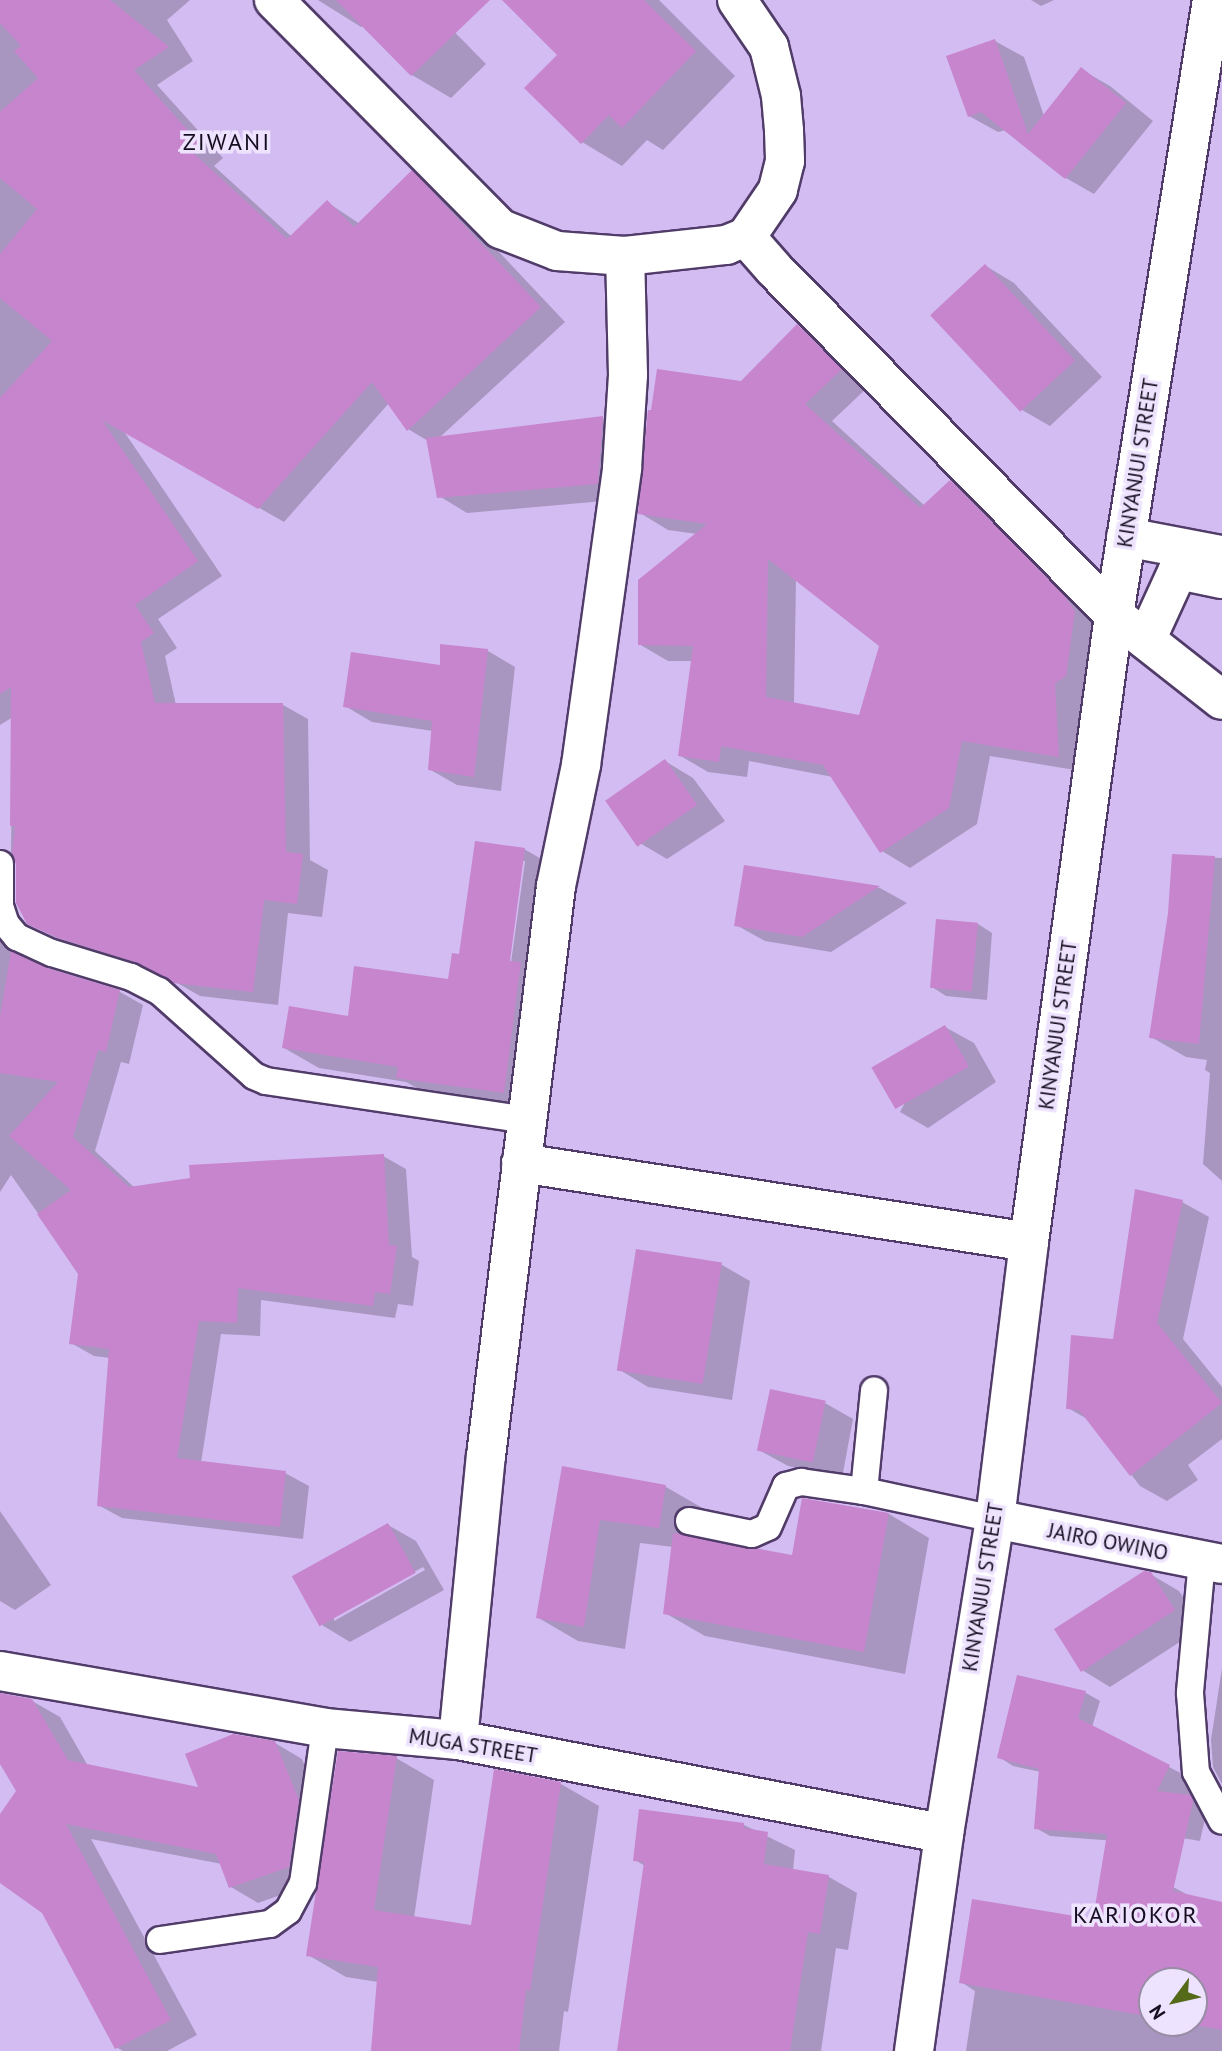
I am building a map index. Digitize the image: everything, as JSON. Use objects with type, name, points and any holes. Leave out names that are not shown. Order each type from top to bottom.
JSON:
[{"type":"street","points":[[274,0],[501,229],[557,251],[625,256],[726,245],[746,237],[778,190],[785,160],[780,96],[769,47],[737,0]]},
{"type":"street","name":"KINYANJUI STREET","points":[[914,2051],[944,1834],[995,1520],[1029,1242],[1114,615],[1212,0]]},
{"type":"street","points":[[746,237],[774,269],[1114,615],[1222,700]]},
{"type":"street","points":[[458,1740],[486,1456],[519,1208],[521,1163],[556,886],[582,765],[622,468],[628,375],[625,256]]},
{"type":"street","points":[[1126,537],[1222,556]]},
{"type":"street","points":[[1146,640],[1178,570],[1222,579]]},
{"type":"street","points":[[521,1163],[1029,1242]]},
{"type":"street","name":"JAIRO OWINO","points":[[995,1520],[1212,1562]]},
{"type":"street","name":"MUGA STREET","points":[[0,1671],[325,1728],[458,1740],[944,1834]]},
{"type":"lane","points":[[0,864],[0,906],[6,924],[17,937],[52,953],[131,977],[159,991],[254,1076],[266,1082],[527,1120]]},
{"type":"lane","points":[[864,1491],[874,1390]]},
{"type":"lane","points":[[689,1521],[752,1534],[768,1527],[786,1486],[801,1482],[864,1491],[995,1520]]},
{"type":"lane","points":[[1212,1562],[1190,1693],[1196,1772],[1222,1821]]},
{"type":"lane","points":[[160,1940],[270,1924],[288,1911],[303,1884],[325,1728]]},
{"type":"building","points":[[0,0],[110,0],[169,47],[134,70],[199,143],[190,150],[287,239],[327,200],[354,227],[412,170],[541,307],[407,431],[372,382],[258,509],[102,420],[198,561],[135,605],[154,633],[141,642],[155,703],[283,703],[286,852],[303,854],[297,904],[264,900],[253,992],[173,983],[138,963],[58,938],[27,924],[16,903],[16,864],[12,855],[15,826],[10,826],[11,687],[0,694],[0,398],[52,341],[0,298],[0,254],[37,209],[0,178],[0,112],[38,78],[14,51],[21,46],[0,23]]},
{"type":"building","points":[[336,0],[490,0],[411,76]]},
{"type":"building","points":[[502,0],[644,0],[696,51],[622,128],[609,115],[581,144],[524,88],[557,55]]},
{"type":"building","points":[[995,39],[1028,134],[1081,67],[1126,103],[1065,179],[981,112],[968,117],[946,56]]},
{"type":"building","points":[[985,264],[1075,361],[1020,412],[930,315]]},
{"type":"building","points":[[797,324],[842,369],[805,404],[920,508],[950,480],[1064,595],[1075,611],[1066,676],[1055,683],[1059,757],[962,741],[949,808],[880,853],[823,765],[721,746],[719,762],[678,756],[693,646],[638,645],[638,580],[707,524],[638,514],[648,410],[651,410],[657,369],[741,381]],"holes":[[[768,559],[879,646],[859,715],[766,697]]]},
{"type":"building","points":[[603,416],[598,484],[437,498],[426,438]]},
{"type":"building","points":[[440,644],[488,649],[474,777],[428,770],[432,721],[343,707],[351,652],[440,665]]},
{"type":"building","points":[[665,759],[697,805],[637,847],[605,801]]},
{"type":"building","points":[[475,841],[525,848],[510,961],[521,962],[504,1093],[396,1078],[398,1067],[282,1048],[289,1006],[348,1016],[354,966],[448,979],[452,953],[459,954]]},
{"type":"building","points":[[1172,854],[1215,856],[1199,1044],[1149,1038],[1168,913]]},
{"type":"building","points":[[744,865],[880,886],[802,937],[734,926]]},
{"type":"building","points":[[936,919],[978,923],[972,991],[930,988]]},
{"type":"building","points":[[11,951],[47,968],[120,990],[106,1052],[98,1050],[73,1137],[129,1187],[190,1178],[189,1165],[384,1154],[389,1245],[397,1246],[390,1294],[375,1292],[373,1306],[238,1288],[237,1323],[199,1321],[177,1458],[286,1471],[280,1527],[97,1506],[109,1349],[69,1344],[78,1274],[37,1214],[71,1190],[9,1136],[58,1082],[0,1073],[0,1017]]},
{"type":"building","points":[[945,1025],[969,1067],[895,1109],[871,1068]]},
{"type":"building","points":[[1135,1189],[1183,1200],[1157,1323],[1222,1403],[1130,1476],[1079,1410],[1066,1409],[1071,1335],[1113,1339]]},
{"type":"building","points":[[636,1249],[722,1263],[703,1384],[617,1370]]},
{"type":"building","points":[[770,1389],[826,1401],[813,1462],[757,1451]]},
{"type":"building","points":[[562,1466],[666,1485],[659,1528],[600,1520],[584,1627],[536,1618]]},
{"type":"building","points":[[802,1498],[889,1513],[864,1652],[663,1614],[673,1533],[792,1555]]},
{"type":"building","points":[[388,1523],[416,1573],[319,1626],[292,1576]]},
{"type":"building","points":[[1144,1571],[1151,1572],[1175,1610],[1081,1672],[1054,1629]]},
{"type":"building","points":[[1017,1675],[1086,1691],[1078,1718],[1170,1765],[1157,1791],[1191,1795],[1193,1801],[1173,1891],[1222,1902],[1222,2030],[1208,2027],[1208,1967],[1138,1967],[1138,2015],[959,1983],[972,1899],[1093,1919],[1107,1834],[1034,1829],[1039,1769],[997,1758]]},
{"type":"building","points":[[0,1693],[32,1699],[68,1760],[198,1787],[185,1754],[233,1734],[275,1741],[299,1800],[289,1867],[229,1888],[216,1854],[66,1824],[171,2020],[115,2049],[42,1913],[0,1883],[0,1814],[16,1791],[0,1764]]},
{"type":"building","points":[[338,1751],[397,1756],[374,1910],[471,1925],[494,1769],[561,1782],[530,1991],[526,1990],[519,2051],[371,2051],[378,1967],[306,1956]]},
{"type":"building","points":[[639,1809],[744,1823],[744,1828],[768,1832],[764,1864],[829,1875],[820,1934],[808,1932],[790,2051],[617,2051],[644,1862],[633,1861]]},
{"type":"district","name":"ZIWANI","points":[[227,142]]},
{"type":"district","name":"KARIOKOR","points":[[1136,1915]]}]
